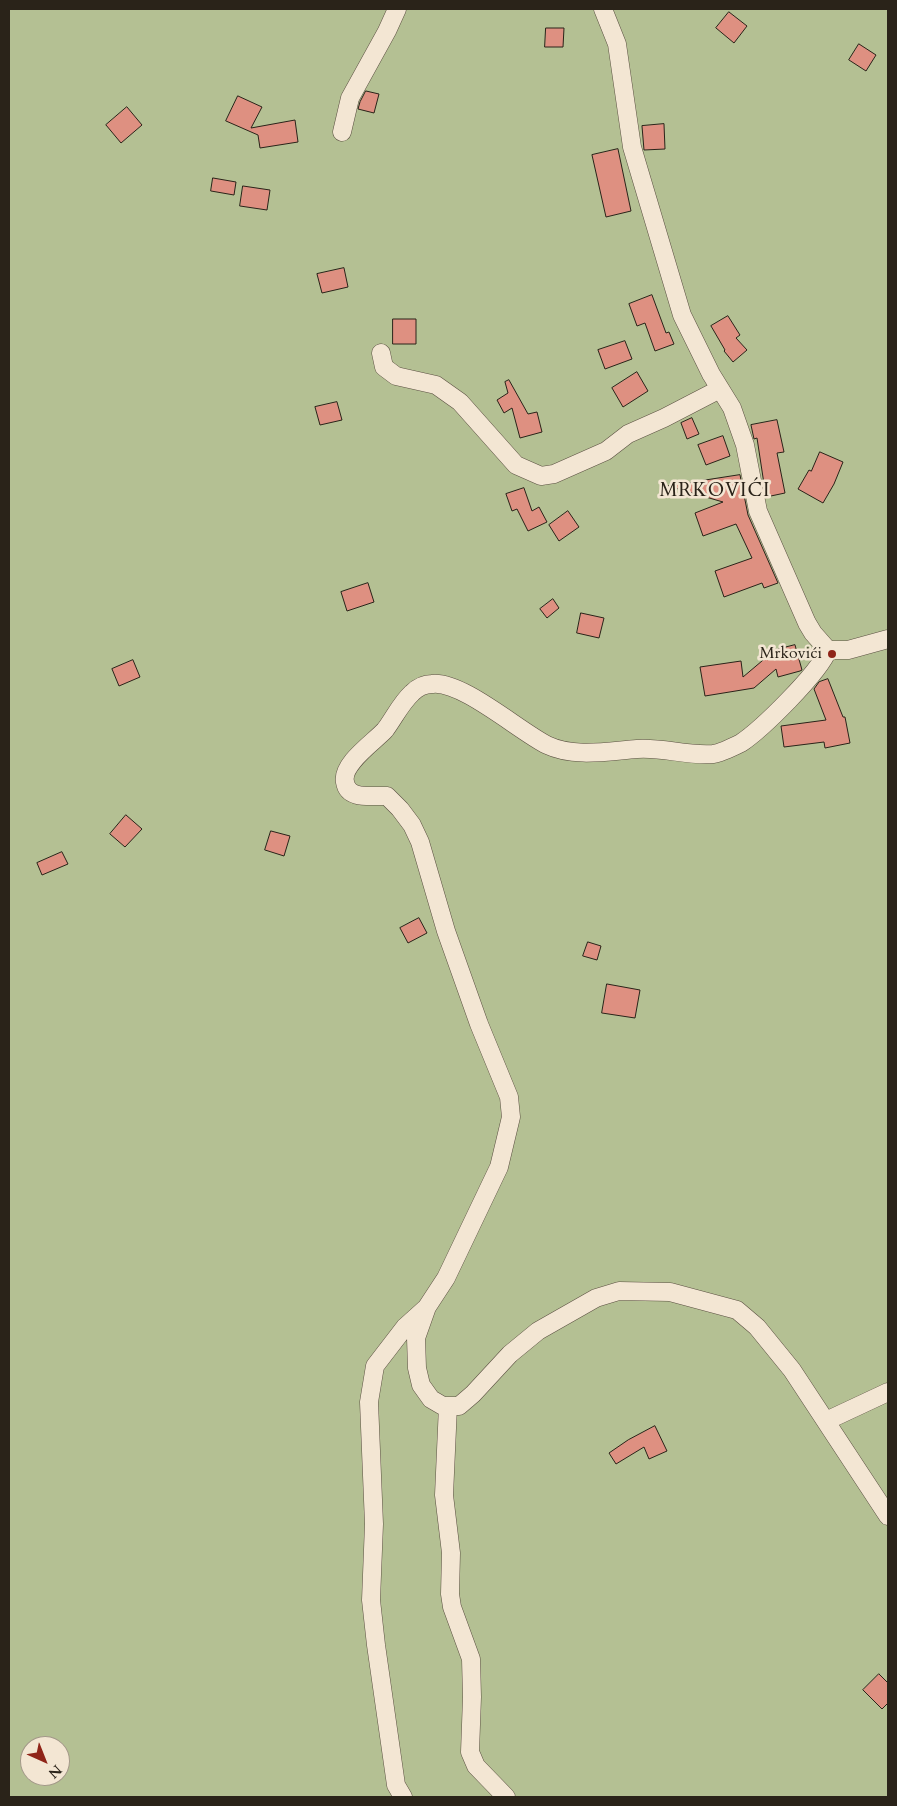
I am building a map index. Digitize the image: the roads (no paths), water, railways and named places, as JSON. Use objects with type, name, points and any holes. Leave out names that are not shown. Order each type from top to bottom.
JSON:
[{"type":"street","points":[[342,132],[350,98],[387,32],[397,9]]},
{"type":"street","points":[[603,9],[617,44],[632,147],[679,306],[703,357],[732,408],[745,445],[758,511],[806,624],[828,650],[848,650],[888,639]]},
{"type":"street","points":[[381,353],[384,367],[396,376],[436,385],[460,402],[516,465],[541,476],[554,474],[606,451],[628,434],[720,389]]},
{"type":"street","points":[[828,650],[825,659],[798,691],[764,724],[740,743],[715,754],[686,754],[651,748],[573,752],[548,746],[461,690],[442,684],[421,686],[411,693],[384,731],[356,757],[345,773],[345,782],[348,790],[356,796],[387,796],[412,825],[420,842],[446,931],[479,1024],[509,1097],[512,1117],[499,1167],[446,1278],[427,1307],[416,1338],[417,1368],[421,1385],[431,1399],[443,1406],[458,1406],[473,1394],[510,1354],[538,1331],[596,1298],[619,1292],[670,1292],[737,1310],[757,1327],[792,1370],[888,1516]]},
{"type":"street","points":[[403,1797],[396,1785],[371,1600],[374,1524],[369,1402],[375,1366],[405,1327],[427,1307]]},
{"type":"street","points":[[826,1421],[888,1392]]},
{"type":"street","points":[[448,1406],[444,1495],[451,1553],[450,1594],[452,1607],[471,1659],[470,1752],[476,1766],[506,1797]]},
{"type":"place","name":"Mrkovići","points":[[832,654]]},
{"type":"district","name":"MRKOVIĆI","points":[[715,492]]}]
